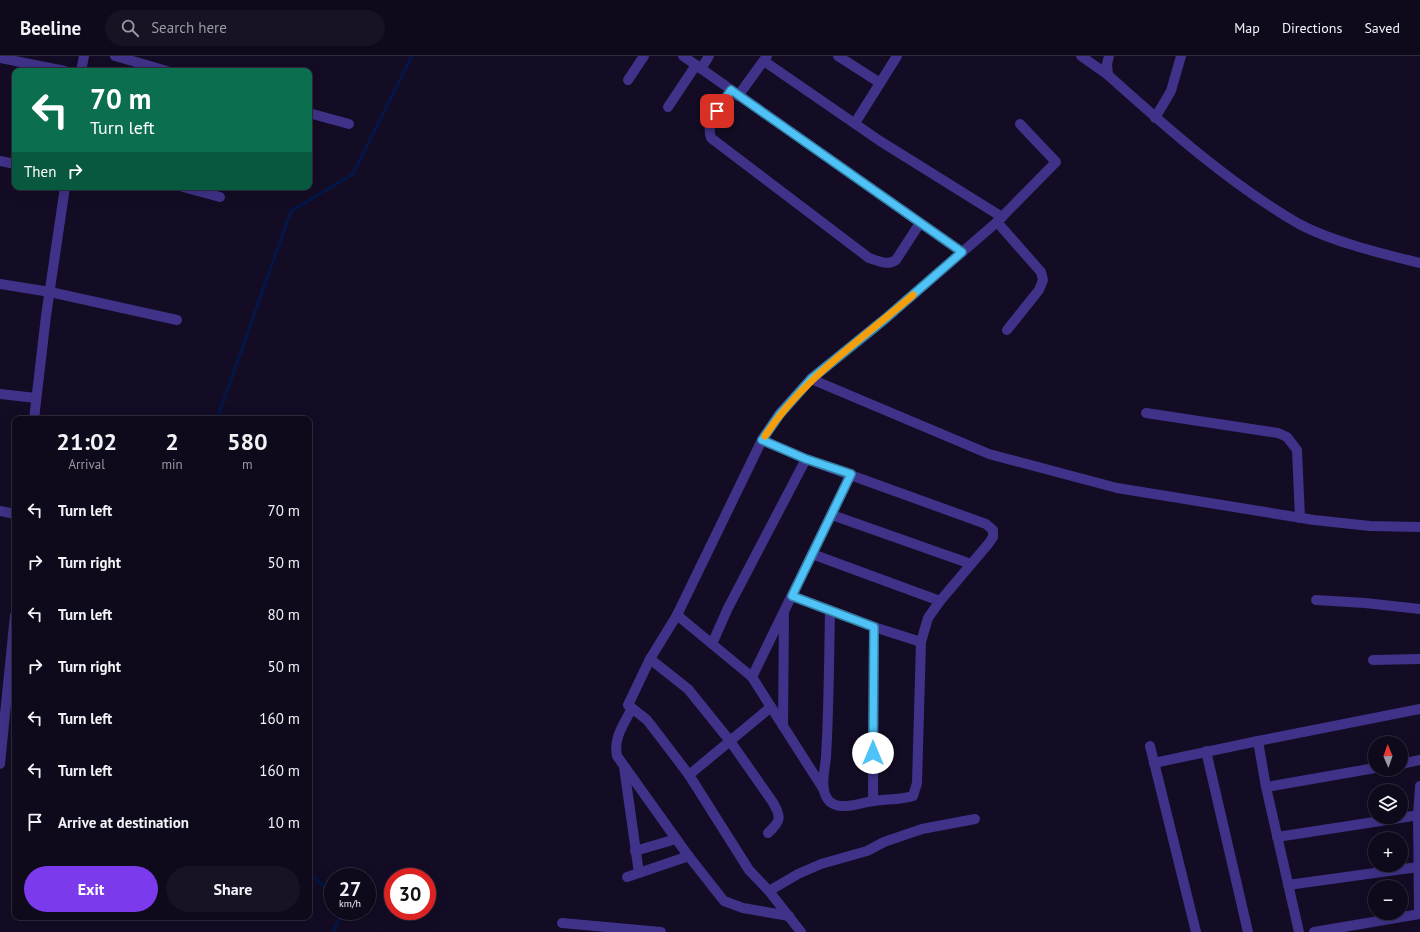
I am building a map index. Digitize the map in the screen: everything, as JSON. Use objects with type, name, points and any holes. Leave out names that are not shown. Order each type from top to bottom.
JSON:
[{"type":"street","points":[[82,68],[84,56]]},
{"type":"street","points":[[116,56],[157,68]]},
{"type":"street","points":[[628,80],[644,56]]},
{"type":"street","points":[[684,56],[962,252]]},
{"type":"street","points":[[668,107],[699,67],[710,56]]},
{"type":"street","points":[[838,56],[880,83]]},
{"type":"street","points":[[855,123],[897,56]]},
{"type":"street","points":[[1081,56],[1108,75],[1155,118],[1204,158],[1270,205],[1300,224],[1351,244],[1420,263]]},
{"type":"street","points":[[1108,75],[1107,64],[1109,56]]},
{"type":"street","points":[[1155,118],[1171,91],[1181,56]]},
{"type":"street","points":[[0,58],[50,68]]},
{"type":"street","points":[[920,223],[896,260],[892,263],[885,264],[869,258],[710,138],[708,131],[710,121],[766,58],[855,123],[1000,220],[1041,272],[1043,280],[1039,290],[1007,330]]},
{"type":"street","points":[[312,114],[349,124]]},
{"type":"street","points":[[801,932],[769,891],[749,870],[689,775],[647,720],[628,705],[650,659],[677,615],[762,440],[780,414],[811,379],[885,319],[1000,220],[1056,162],[1020,124]]},
{"type":"street","points":[[0,161],[12,163]]},
{"type":"street","points":[[34,416],[46,316],[65,190]]},
{"type":"street","points":[[195,190],[220,196]]},
{"type":"street","points":[[0,284],[50,292],[177,320]]},
{"type":"street","points":[[811,379],[989,454],[1117,488],[1300,518],[1370,526],[1420,527]]},
{"type":"street","points":[[0,394],[36,398]]},
{"type":"street","points":[[1146,413],[1278,434],[1287,437],[1296,450],[1300,518]]},
{"type":"street","points":[[677,615],[752,677],[824,790],[829,801],[836,805],[849,805],[873,801],[904,799],[913,796],[918,783],[921,642],[928,618],[940,601],[993,537],[993,530],[986,524],[806,459],[762,440]]},
{"type":"street","points":[[712,644],[728,608],[806,459]]},
{"type":"street","points":[[752,677],[851,474]]},
{"type":"street","points":[[0,511],[12,513]]},
{"type":"street","points":[[832,514],[971,564]]},
{"type":"street","points":[[812,554],[940,601]]},
{"type":"street","points":[[792,596],[874,627],[921,642]]},
{"type":"street","points":[[1316,600],[1365,603],[1420,609]]},
{"type":"street","points":[[824,790],[828,718],[830,610]]},
{"type":"street","points":[[783,726],[784,612]]},
{"type":"street","points":[[873,801],[874,627]]},
{"type":"street","points":[[0,764],[12,644]]},
{"type":"street","points":[[650,659],[688,689],[730,741],[777,809],[778,823],[768,833]]},
{"type":"street","points":[[1373,660],[1420,659]]},
{"type":"street","points":[[689,775],[771,707]]},
{"type":"street","points":[[632,708],[617,737],[615,748],[617,756],[676,839],[724,901],[743,908],[788,916]]},
{"type":"street","points":[[1154,763],[1206,751],[1420,709]]},
{"type":"street","points":[[1258,741],[1266,787],[1299,932]]},
{"type":"street","points":[[1150,746],[1196,932]]},
{"type":"street","points":[[1206,751],[1248,932]]},
{"type":"street","points":[[1408,763],[1420,760]]},
{"type":"street","points":[[624,765],[639,873]]},
{"type":"street","points":[[1266,787],[1368,769]]},
{"type":"street","points":[[1314,932],[1420,914],[1418,867],[1420,786]]},
{"type":"street","points":[[1277,837],[1419,815]]},
{"type":"street","points":[[769,891],[798,874],[821,864],[867,851],[884,842],[922,829],[975,819]]},
{"type":"street","points":[[635,851],[676,839]]},
{"type":"street","points":[[627,878],[689,856]]},
{"type":"street","points":[[1288,885],[1418,867]]},
{"type":"street","points":[[562,923],[661,932]]},
{"type":"waterway","points":[[218,416],[291,211],[353,174],[412,56]]},
{"type":"waterway","points":[[312,876],[324,886]]},
{"type":"waterway","points":[[333,932],[339,920]]},
{"type":"slow traffic","points":[[765,436],[780,414],[811,379],[913,295]]},
{"type":"route","points":[[717,111],[731,90],[962,252],[885,319],[811,379],[780,414],[762,440],[806,459],[851,474],[792,596],[874,627],[873,753]]}]
